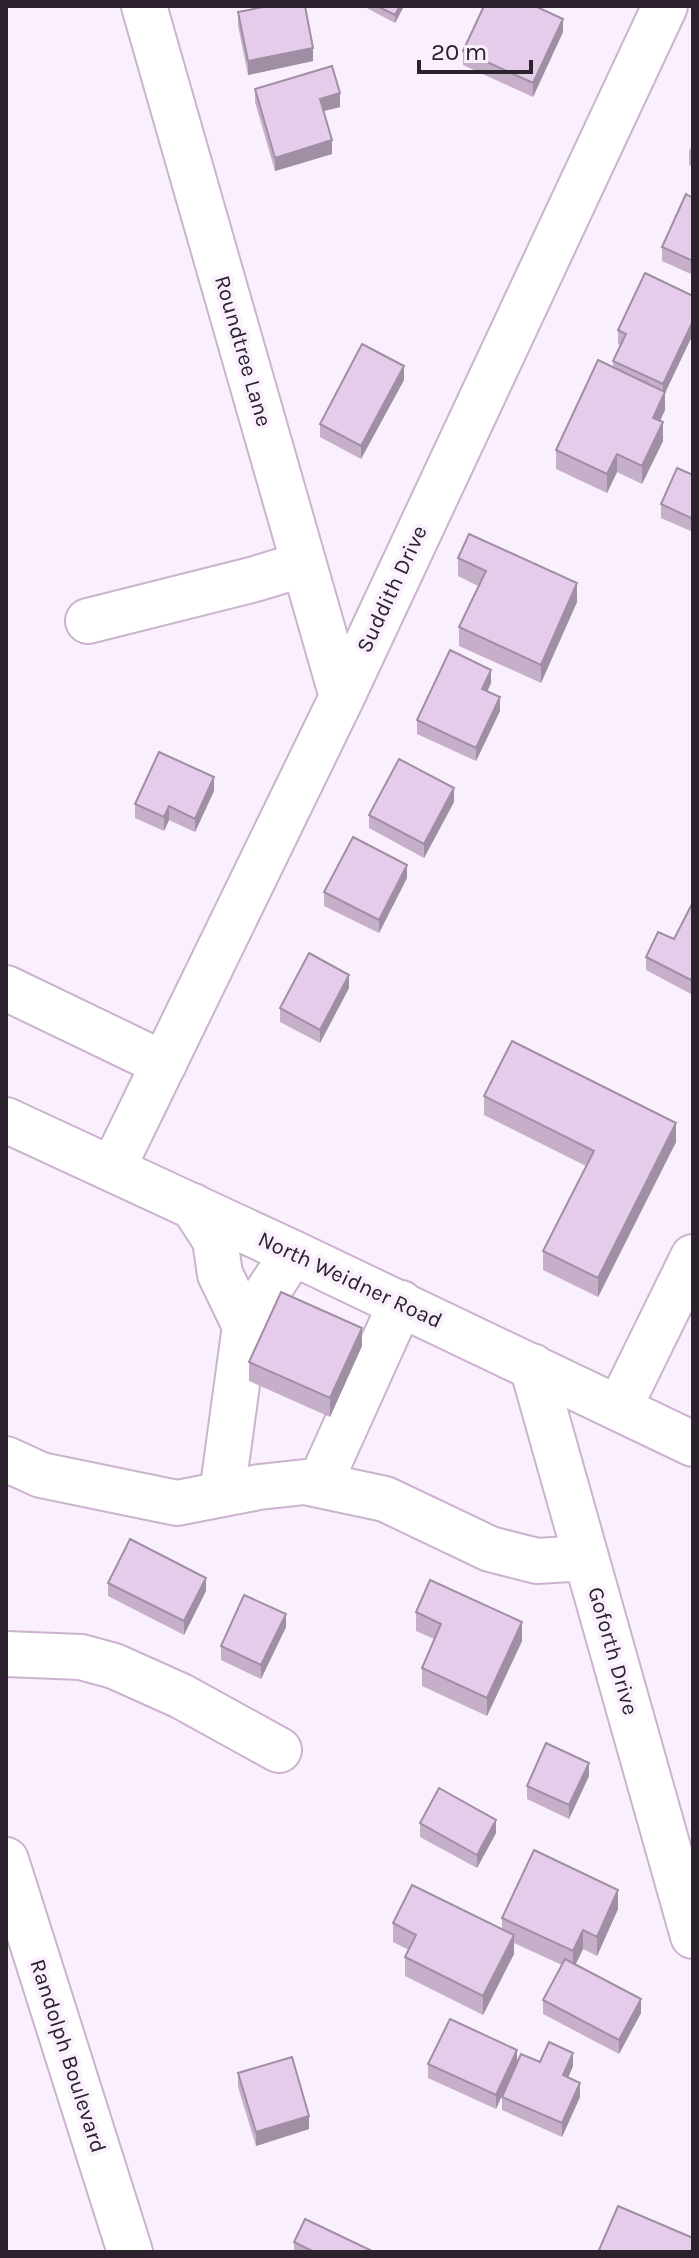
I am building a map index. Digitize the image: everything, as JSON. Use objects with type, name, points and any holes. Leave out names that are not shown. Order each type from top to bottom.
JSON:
[{"type":"street","name":"Roundtree Lane","points":[[144,6],[342,697]]},
{"type":"street","points":[[666,6],[693,19]]},
{"type":"street","name":"Suddith Drive","points":[[113,1168],[342,697],[666,6]]},
{"type":"street","points":[[88,621],[304,564]]},
{"type":"street","points":[[6,988],[164,1064]]},
{"type":"street","name":"North Weidner Road","points":[[6,1120],[401,1303],[693,1444]]},
{"type":"street","points":[[193,1206],[215,1240],[220,1274],[245,1326]]},
{"type":"street","points":[[222,1494],[245,1326],[293,1253]]},
{"type":"street","points":[[619,1408],[693,1257]]},
{"type":"street","points":[[319,1485],[401,1303]]},
{"type":"street","name":"Goforth Drive","points":[[532,1366],[693,1936]]},
{"type":"street","points":[[6,1459],[41,1475],[177,1503],[305,1482],[385,1499],[490,1549],[537,1561],[586,1558]]},
{"type":"street","points":[[6,1654],[81,1657],[114,1666],[181,1696],[279,1750]]},
{"type":"street","name":"Randolph Boulevard","points":[[6,1860],[15,1921],[130,2252]]},
{"type":"building","points":[[268,6],[305,6],[313,48],[248,61],[238,12]]},
{"type":"building","points":[[377,6],[400,6],[395,15]]},
{"type":"building","points":[[484,6],[535,6],[563,19],[533,83],[463,51]]},
{"type":"building","points":[[332,66],[340,93],[320,99],[332,140],[275,158],[255,89]]},
{"type":"building","points":[[686,194],[693,198],[693,261],[662,247]]},
{"type":"building","points":[[645,273],[693,296],[693,321],[663,384],[613,361],[626,334],[618,330]]},
{"type":"building","points":[[362,344],[404,366],[361,446],[320,424]]},
{"type":"building","points":[[598,360],[665,392],[653,418],[663,422],[642,466],[617,454],[607,474],[556,450]]},
{"type":"building","points":[[677,468],[693,475],[693,519],[661,504]]},
{"type":"building","points":[[469,534],[577,583],[541,665],[459,627],[486,571],[458,558]]},
{"type":"building","points":[[450,650],[491,670],[482,689],[500,697],[476,748],[417,720]]},
{"type":"building","points":[[159,752],[214,777],[195,819],[169,806],[164,817],[135,804]]},
{"type":"building","points":[[399,759],[454,788],[424,844],[369,815]]},
{"type":"building","points":[[353,837],[407,865],[379,920],[324,892]]},
{"type":"building","points":[[693,902],[693,981],[646,957],[658,932],[674,939]]},
{"type":"building","points":[[309,953],[349,975],[320,1030],[280,1008]]},
{"type":"building","points":[[512,1041],[676,1123],[598,1278],[543,1251],[594,1151],[484,1096]]},
{"type":"building","points":[[281,1292],[362,1328],[330,1398],[249,1362]]},
{"type":"building","points":[[130,1539],[206,1578],[184,1621],[108,1583]]},
{"type":"building","points":[[430,1580],[522,1622],[487,1698],[422,1668],[441,1624],[416,1612]]},
{"type":"building","points":[[244,1595],[286,1614],[261,1665],[221,1646]]},
{"type":"building","points":[[546,1743],[589,1763],[569,1805],[527,1786]]},
{"type":"building","points":[[439,1788],[496,1820],[477,1855],[420,1823]]},
{"type":"building","points":[[534,1850],[618,1890],[597,1937],[583,1930],[573,1951],[502,1918]]},
{"type":"building","points":[[412,1885],[514,1935],[483,1996],[405,1957],[416,1935],[393,1923]]},
{"type":"building","points":[[565,1959],[641,1999],[619,2040],[543,2000]]},
{"type":"building","points":[[450,2019],[517,2050],[496,2095],[428,2064]]},
{"type":"building","points":[[549,2042],[573,2053],[563,2075],[580,2083],[562,2123],[502,2097],[521,2054],[540,2062]]},
{"type":"building","points":[[292,2057],[309,2116],[256,2132],[238,2073]]},
{"type":"building","points":[[618,2206],[693,2238],[693,2252],[599,2250]]},
{"type":"building","points":[[305,2219],[370,2250],[314,2252],[294,2242]]}]
